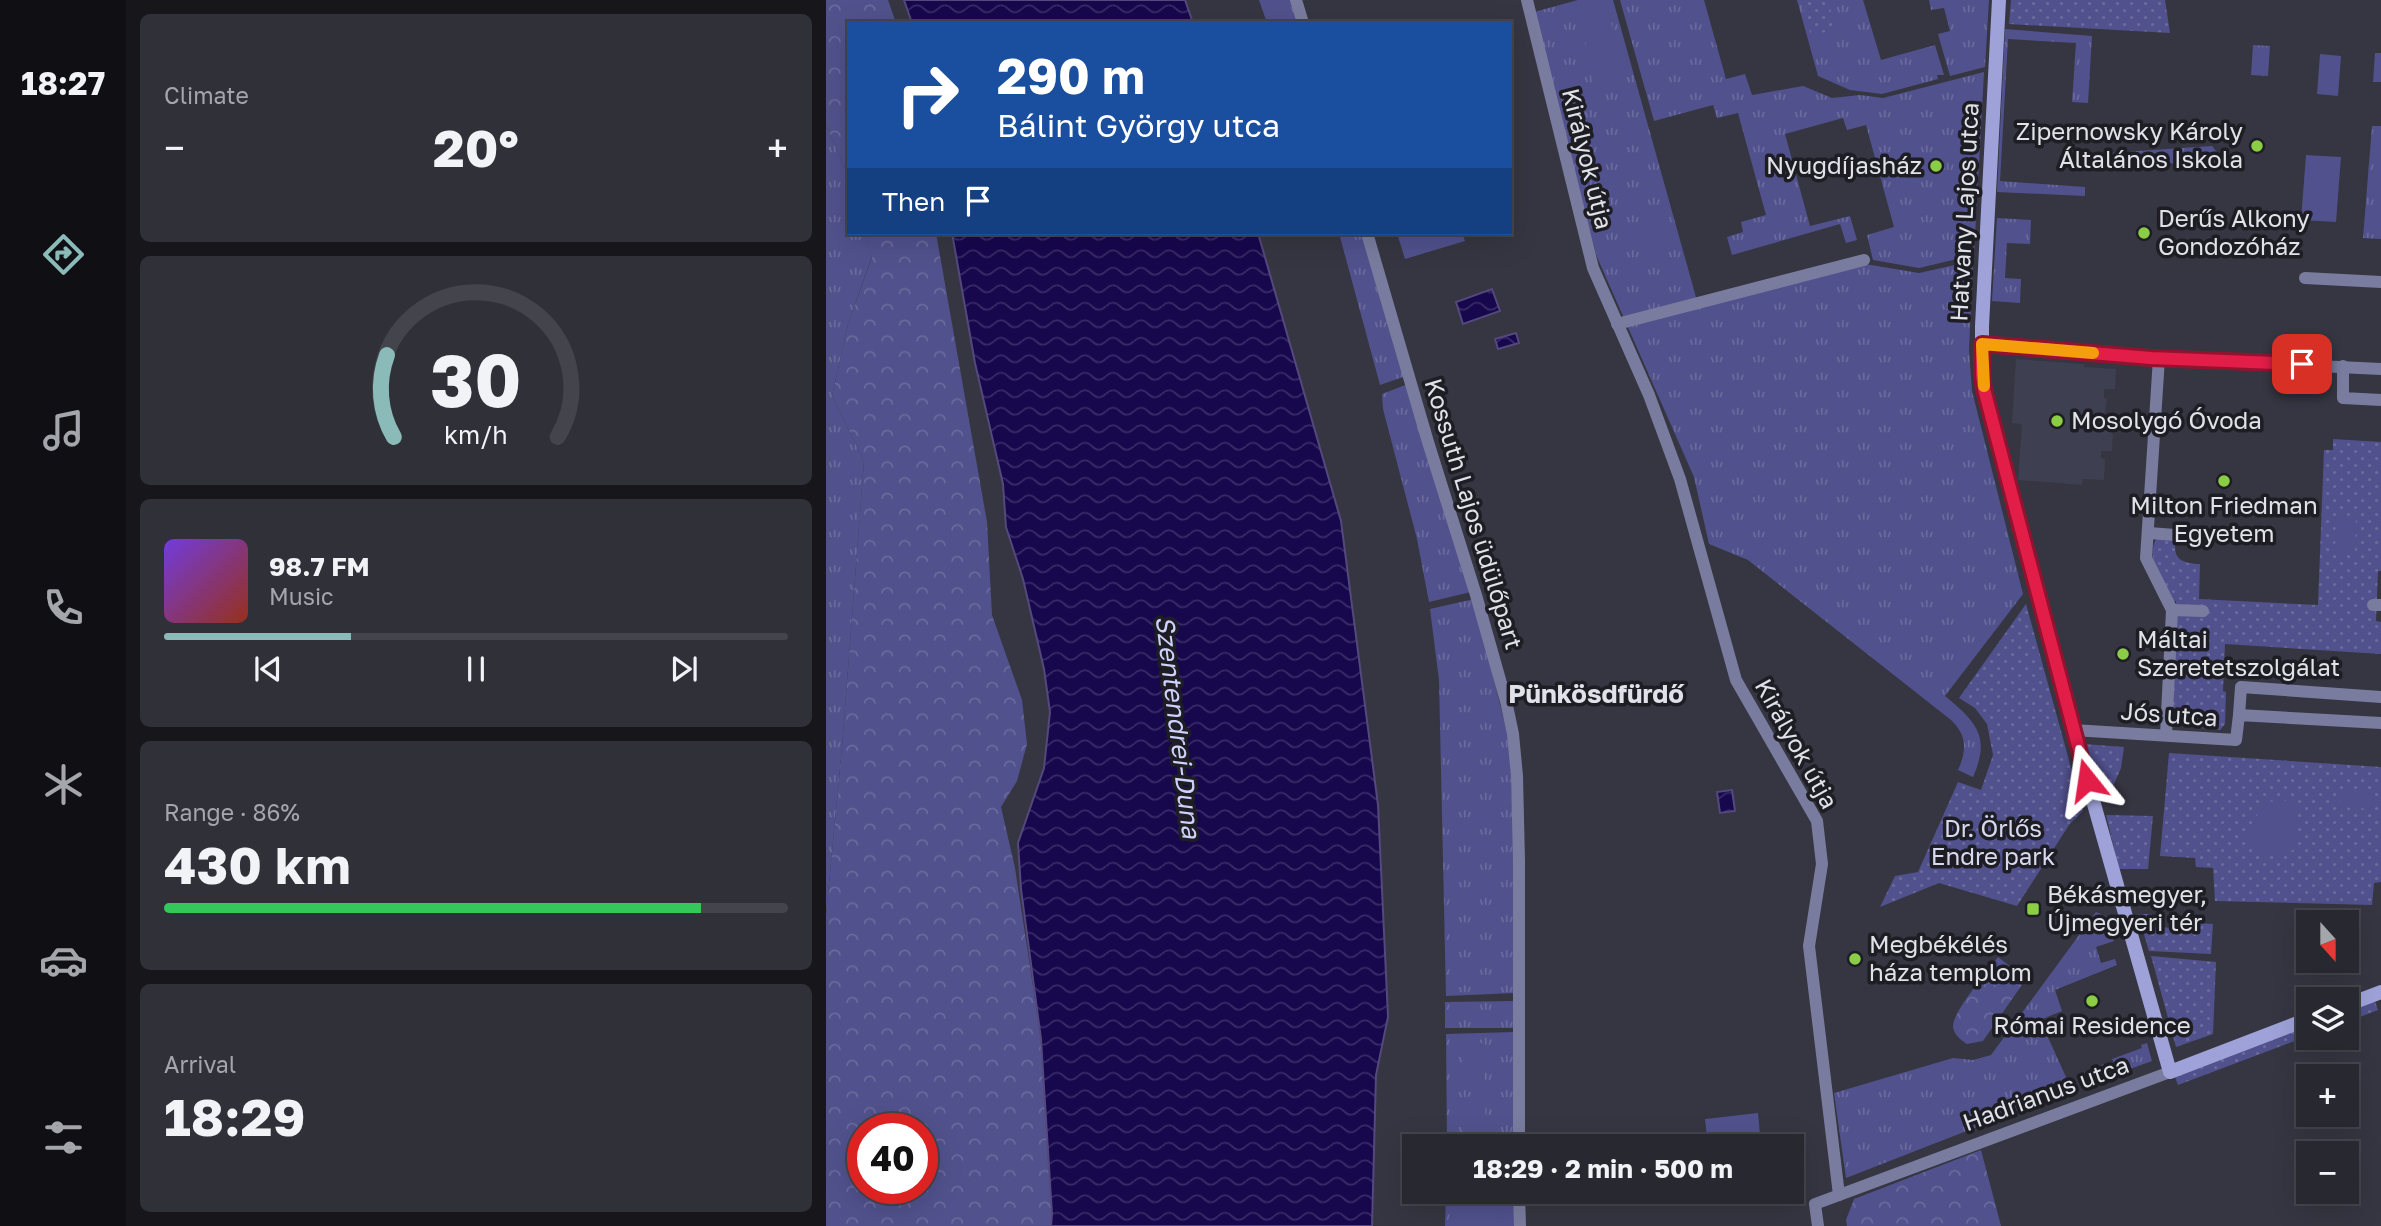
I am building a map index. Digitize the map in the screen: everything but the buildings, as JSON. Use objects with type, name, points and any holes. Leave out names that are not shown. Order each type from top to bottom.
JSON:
[{"type":"street","points":[[1296,0],[1302,21]]},
{"type":"street","name":"Királyok útja","points":[[1527,0],[1593,268],[1649,395],[1680,479],[1736,680],[1816,821],[1822,864],[1809,946],[1839,1195]]},
{"type":"street","name":"Hatvany Lajos utca","points":[[1999,0],[1982,375],[1987,403],[2073,730],[2170,1072]]},
{"type":"street","name":"Kossuth Lajos üdülőpart","points":[[1368,235],[1476,595],[1513,734],[1519,861],[1519,1134]]},
{"type":"street","points":[[1617,324],[1864,260]]},
{"type":"street","points":[[2305,278],[2381,282]]},
{"type":"street","points":[[1982,344],[2159,358],[2381,369]]},
{"type":"street","points":[[2159,358],[2146,558],[2172,610],[2166,735]]},
{"type":"street","points":[[2343,366],[2343,398],[2381,400]]},
{"type":"street","points":[[2148,533],[2188,536]]},
{"type":"street","points":[[2172,610],[2203,611]]},
{"type":"street","name":"Jós utca","points":[[2073,730],[2236,740],[2241,687],[2381,697]]},
{"type":"street","name":"Jós utca","points":[[2239,715],[2381,723]]},
{"type":"street","points":[[2359,1000],[2381,992]]},
{"type":"street","name":"Hadrianus utca","points":[[1839,1195],[2296,1024]]},
{"type":"street","points":[[1818,1226],[1815,1204],[1839,1195]]},
{"type":"street","points":[[1519,1204],[1520,1226]]},
{"type":"shaded area","name":"Mosolygó Óvoda","points":[[2016,359],[2116,369],[2115,389],[2104,389],[2104,398],[2107,399],[2102,429],[2113,430],[2112,451],[2101,451],[2101,458],[2105,459],[2104,480],[2083,479],[2082,485],[2018,480],[2022,424],[2012,423]]},
{"type":"green space","points":[[826,0],[888,0],[895,21],[847,21],[847,172],[826,125]]},
{"type":"green space","points":[[1259,0],[1290,0],[1296,21],[1266,21]]},
{"type":"green space","points":[[1578,0],[1613,0],[1699,308],[1865,264],[1919,273],[1973,261],[1969,350],[1972,391],[2023,594],[1945,696],[1965,714],[1977,731],[1981,751],[1973,777],[1958,770],[1964,743],[1960,731],[1951,720],[1748,560],[1709,544],[1694,477],[1597,257],[1555,105],[1534,12]]},
{"type":"green space","points":[[1605,0],[1625,75],[1593,84],[1581,2]]},
{"type":"green space","points":[[1620,0],[1704,0],[1726,79],[1745,74],[1752,95],[1803,86],[1832,98],[1860,95],[1883,98],[1984,72],[1974,255],[1919,268],[1873,260],[1867,235],[1894,227],[1866,125],[1847,130],[1843,118],[1785,134],[1810,226],[1850,216],[1857,240],[1846,243],[1840,224],[1732,255],[1727,237],[1743,232],[1741,222],[1766,215],[1738,113],[1717,118],[1713,105],[1654,121]]},
{"type":"green space","points":[[1797,0],[1863,0],[1881,60],[1935,45],[1944,75],[1882,94],[1850,90],[1818,76]]},
{"type":"green space","points":[[1801,0],[1828,0],[1835,29],[1811,36]]},
{"type":"green space","points":[[1929,0],[1989,0],[1985,67],[1950,76],[1938,34],[1950,31],[1944,8],[1931,10]]},
{"type":"green space","points":[[2011,0],[2165,0],[2170,33],[2009,24]]},
{"type":"green space","points":[[2005,29],[2092,36],[2088,103],[2072,102],[2076,43],[2008,39],[2000,181],[2085,187],[2085,196],[1997,192]]},
{"type":"green space","points":[[2253,45],[2270,46],[2268,76],[2251,75]]},
{"type":"green space","points":[[2375,53],[2381,53],[2381,82],[2373,82]]},
{"type":"green space","points":[[2320,54],[2341,56],[2338,96],[2317,94]]},
{"type":"green space","points":[[826,125],[847,172],[847,235],[866,235],[872,256],[848,324],[832,396],[864,461],[826,915]]},
{"type":"green space","points":[[2372,126],[2381,126],[2381,239],[2363,238]]},
{"type":"green space","points":[[2212,146],[2219,155],[2218,168],[2108,157],[2108,153]]},
{"type":"green space","points":[[2306,155],[2341,157],[2336,222],[2301,220]]},
{"type":"green space","points":[[1665,203],[1678,249],[1650,257],[1637,212]]},
{"type":"green space","points":[[1997,218],[2031,220],[2030,244],[2007,243],[2005,278],[2021,279],[2020,303],[1992,301]]},
{"type":"green space","points":[[866,235],[936,235],[987,522],[992,615],[1022,700],[1027,744],[1017,781],[1001,807],[1015,868],[1041,1039],[1051,1226],[826,1226],[826,915],[864,461],[832,396],[848,324],[872,257]]},
{"type":"green space","points":[[1340,235],[1363,235],[1406,376],[1380,385]]},
{"type":"green space","points":[[1398,235],[1463,235],[1465,241],[1405,259]]},
{"type":"green space","points":[[1408,384],[1471,592],[1429,602],[1417,539],[1383,409],[1382,394]]},
{"type":"green space","points":[[2333,439],[2381,442],[2381,571],[2378,571],[2376,621],[2381,622],[2381,654],[2225,644],[2225,724],[2220,730],[2171,725],[2176,601],[2172,601],[2153,561],[2152,552],[2158,536],[2176,538],[2175,551],[2179,558],[2200,564],[2199,599],[2318,605],[2324,450],[2333,450]]},
{"type":"green space","points":[[2336,515],[2356,516],[2355,552],[2335,551]]},
{"type":"green space","points":[[1474,599],[1510,745],[1515,878],[1515,993],[1446,996],[1439,680],[1430,609]]},
{"type":"green space","name":"Dr. Örlős Endre park","points":[[2026,604],[2083,811],[2069,825],[2017,906],[1939,883],[1880,907],[1895,876],[1918,872],[1958,782],[1981,790],[1993,755],[1987,724],[1975,708],[1959,698]]},
{"type":"green space","points":[[2084,744],[2124,747],[2121,768],[2111,791],[2104,790],[2094,781]]},
{"type":"green space","points":[[2169,753],[2381,767],[2381,882],[2374,883],[2372,905],[2215,901],[2213,868],[2196,867],[2195,858],[2160,856]]},
{"type":"green space","points":[[2341,791],[2374,794],[2372,809],[2340,807]]},
{"type":"green space","points":[[2296,800],[2294,850],[2263,856],[2247,835],[2264,802]]},
{"type":"green space","points":[[2106,815],[2153,816],[2148,869],[2119,869]]},
{"type":"green space","points":[[2096,912],[2108,917],[2114,941],[2096,947],[2101,963],[2115,959],[2117,965],[2055,990],[2062,1011],[2040,1020],[2072,1090],[1846,1178],[1834,1093],[1953,1058],[1973,1060],[1991,1055]]},
{"type":"green space","points":[[2138,914],[2152,914],[2153,927],[2178,928],[2180,922],[2213,924],[2211,954],[2149,951]]},
{"type":"green space","points":[[2151,956],[2216,962],[2213,1034],[2176,1047]]},
{"type":"green space","points":[[1998,957],[2026,979],[1983,1041],[1967,1044],[1955,1032],[1954,1020],[1964,1002]]},
{"type":"green space","points":[[1515,1001],[1514,1028],[1445,1028],[1445,1002]]},
{"type":"green space","points":[[2375,1001],[2378,1010],[2359,1017],[2359,1007]]},
{"type":"green space","points":[[2296,1031],[2296,1041],[2178,1085],[2175,1077]]},
{"type":"green space","points":[[1515,1032],[1514,1134],[1447,1134],[1446,1034]]},
{"type":"green space","points":[[1464,1043],[1485,1043],[1484,1086],[1464,1086]]},
{"type":"green space","points":[[2147,1043],[2152,1061],[2119,1073],[2112,1059],[2142,1048],[2141,1045]]},
{"type":"green space","points":[[2104,1064],[2108,1075],[2083,1085],[2079,1074]]},
{"type":"green space","points":[[1485,1096],[1486,1134],[1464,1134],[1463,1097]]},
{"type":"green space","points":[[1758,1113],[1760,1134],[1707,1134],[1705,1119]]},
{"type":"green space","points":[[1981,1150],[2001,1226],[1847,1226],[1846,1220],[1854,1199]]},
{"type":"green space","points":[[1446,1204],[1515,1204],[1516,1226],[1445,1226]]},
{"type":"green space","points":[[1470,1204],[1500,1204],[1501,1226],[1470,1226]]},
{"type":"water","points":[[904,0],[1185,0],[1192,21],[911,21]]},
{"type":"water","name":"Szentendrei-Duna","points":[[952,235],[1259,235],[1341,521],[1378,805],[1388,1017],[1376,1075],[1372,1226],[1051,1226],[1041,1039],[1021,889],[1018,843],[1044,768],[1050,712],[1044,669],[1023,579],[1006,527],[1003,484],[975,363]]},
{"type":"water","points":[[1492,289],[1500,311],[1463,324],[1456,302]]},
{"type":"water","points":[[1516,333],[1519,343],[1498,349],[1495,339]]},
{"type":"water","points":[[1732,790],[1735,811],[1720,813],[1717,792]]},
{"type":"slow traffic","points":[[1984,386],[1982,344],[2093,353]]},
{"type":"place","name":"Zipernowsky Károly Általános Iskola","points":[[2257,146]]},
{"type":"place","name":"Nyugdíjasház","points":[[1936,166]]},
{"type":"place","name":"Derűs Alkony Gondozóház","points":[[2144,233]]},
{"type":"place","name":"Mosolygó Óvoda","points":[[2057,421]]},
{"type":"place","name":"Milton Friedman Egyetem","points":[[2224,481]]},
{"type":"place","name":"Máltai Szeretetszolgálat","points":[[2123,654]]},
{"type":"place","name":"Békásmegyer, Újmegyeri tér","points":[[2033,909]]},
{"type":"place","name":"Megbékélés háza templom","points":[[1855,959]]},
{"type":"place","name":"Római Residence","points":[[2092,1001]]},
{"type":"district","name":"Pünkösdfürdő","points":[[1596,694]]},
{"type":"route","points":[[2087,780],[1984,389],[1982,344],[2151,358],[2302,364]]}]
